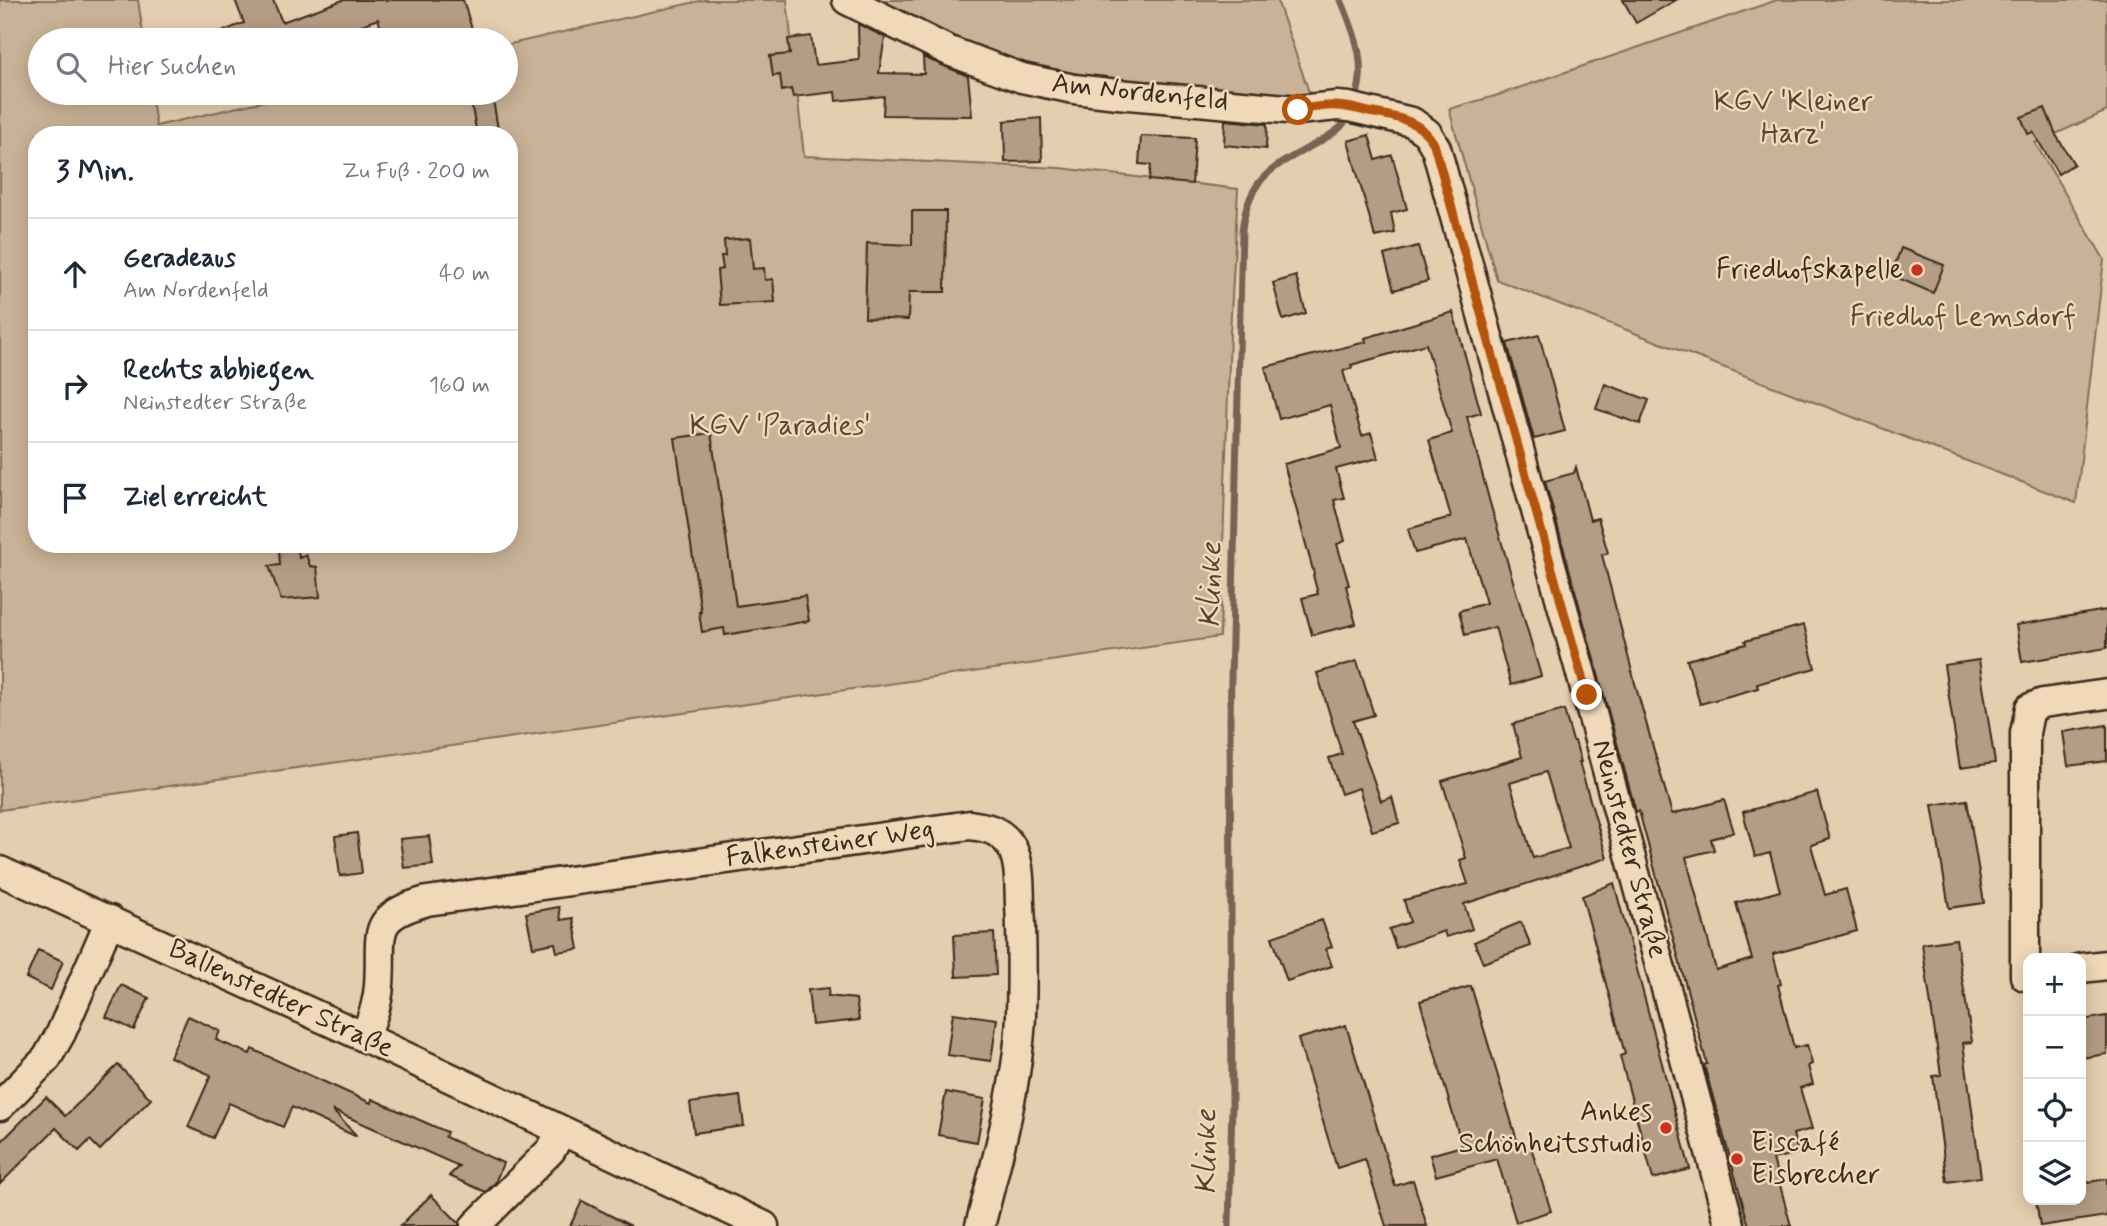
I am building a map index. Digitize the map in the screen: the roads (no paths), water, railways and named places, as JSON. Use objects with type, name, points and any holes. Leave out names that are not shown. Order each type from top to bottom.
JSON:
[{"type":"street","name":"Am Nordenfeld","points":[[847,0],[949,51],[1021,78],[1074,89],[1298,110],[1349,107],[1412,122],[1427,133],[1436,148]]},
{"type":"street","name":"Neinstedter Straße","points":[[1436,148],[1730,1226]]},
{"type":"street","points":[[2025,953],[2025,733],[2030,708],[2043,703],[2107,694]]},
{"type":"street","name":"Falkensteiner Weg","points":[[363,1037],[376,1012],[379,939],[384,922],[402,908],[427,901],[956,826],[990,828],[1008,842],[1017,864],[1021,937],[1021,1018],[1012,1086],[980,1226]]},
{"type":"street","name":"Ballenstedter Straße","points":[[0,871],[363,1037],[764,1226]]},
{"type":"street","points":[[0,1106],[47,1058],[61,1033],[110,920]]},
{"type":"street","points":[[2086,967],[2107,965]]},
{"type":"street","points":[[475,1226],[551,1150],[561,1131]]},
{"type":"waterway","name":"Klinke","points":[[1341,0],[1355,38],[1360,63],[1354,103]]},
{"type":"waterway","name":"Klinke","points":[[1229,1226],[1232,1104],[1230,721],[1242,230],[1251,196],[1268,173],[1334,132],[1349,114]]},
{"type":"place","name":"Friedhofskapelle","points":[[1917,270]]},
{"type":"place","name":"Ankes Schönheitsstudio","points":[[1666,1128]]},
{"type":"place","name":"Eiscafé Eisbrecher","points":[[1737,1159]]},
{"type":"park label","name":"KGV 'Kleiner Harz'","points":[[1793,118]]},
{"type":"park label","name":"Friedhof Lemsdorf","points":[[1963,317]]},
{"type":"park label","name":"KGV 'Paradies'","points":[[780,426]]}]
